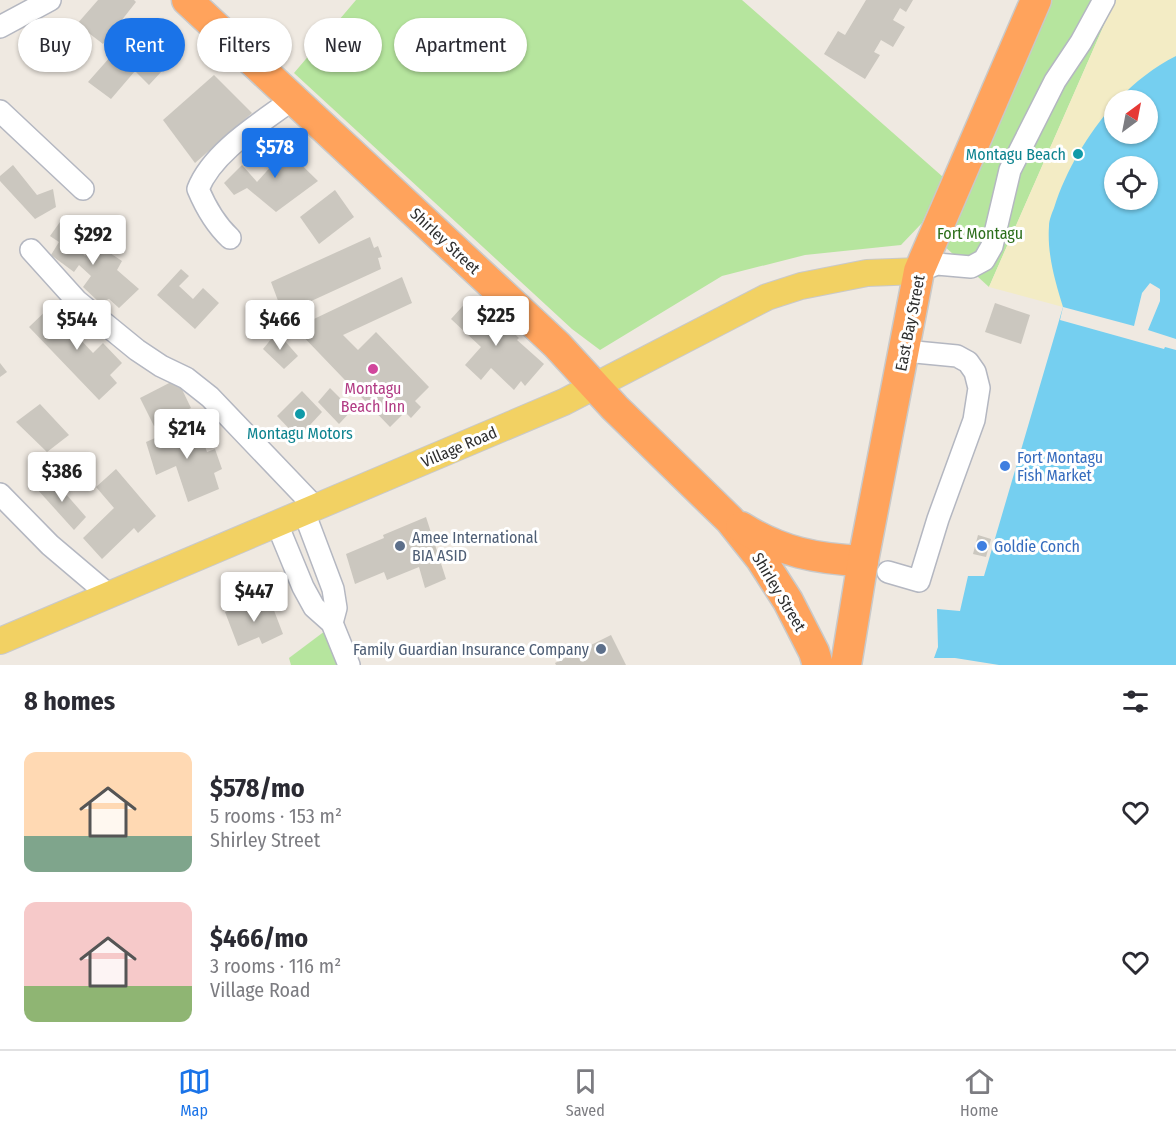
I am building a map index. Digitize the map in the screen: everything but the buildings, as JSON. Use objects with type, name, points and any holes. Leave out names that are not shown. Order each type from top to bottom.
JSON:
[{"type":"highway","name":"Shirley Street","points":[[187,0],[557,345],[595,387],[730,520],[761,559],[788,601],[814,652],[818,665]]},
{"type":"highway","name":"East Bay Street","points":[[846,665],[875,567],[905,351],[919,271],[1036,0]]},
{"type":"highway","points":[[730,520],[760,539],[793,552],[875,567]]},
{"type":"main road","name":"Village Road","points":[[0,642],[564,402],[766,297],[801,286],[867,273],[919,271]]},
{"type":"street","points":[[0,27],[50,0]]},
{"type":"street","points":[[919,271],[937,264],[971,267],[984,260],[992,246],[1010,170],[1055,81],[1081,42],[1104,0]]},
{"type":"street","points":[[230,238],[219,228],[198,189],[204,174],[226,151],[293,99]]},
{"type":"street","points":[[0,111],[83,189]]},
{"type":"street","points":[[31,250],[86,308],[137,350],[161,366],[186,378],[210,397],[310,510],[333,590],[336,608],[332,623]]},
{"type":"street","points":[[875,567],[919,581],[938,519],[974,420],[979,388],[975,372],[968,362],[957,356],[905,351]]},
{"type":"street","points":[[0,494],[50,545],[109,595]]},
{"type":"street","points":[[277,524],[303,587],[314,607],[332,623],[349,665]]},
{"type":"green space","points":[[356,0],[742,0],[943,177],[922,223],[901,245],[805,255],[722,276],[600,350],[572,329],[294,73],[304,61],[304,72],[382,72],[382,18],[341,18]]},
{"type":"green space","name":"Fort Montagu","points":[[1051,0],[1115,0],[989,287],[942,244]]},
{"type":"green space","points":[[325,631],[337,665],[291,665],[289,658]]},
{"type":"sand","name":"Montagu Beach","points":[[1115,0],[1176,0],[1176,73],[1158,90],[1104,90],[1104,144],[1111,144],[1108,156],[1104,156],[1104,168],[1063,307],[989,287]]},
{"type":"water","points":[[1176,56],[1176,665],[999,665],[955,658],[934,658],[938,647],[937,609],[960,611],[968,576],[984,576],[1063,307],[1049,247],[1049,224],[1059,194],[1079,153],[1104,117],[1104,144],[1158,144],[1158,90],[1128,90],[1145,75]]},
{"type":"pier","points":[[1150,283],[1160,289],[1160,301],[1148,330],[1176,339],[1176,350],[1165,347],[1164,349],[1060,320],[1063,307],[1134,326],[1142,293]]},
{"type":"place","name":"Montagu Beach","points":[[1078,154]]},
{"type":"place","name":"Montagu Beach Inn","points":[[373,369]]},
{"type":"place","name":"Montagu Motors","points":[[300,414]]},
{"type":"place","name":"Fort Montagu Fish Market","points":[[1005,466]]},
{"type":"place","name":"Amee International BIA ASID","points":[[400,546]]},
{"type":"place","name":"Goldie Conch","points":[[982,546]]},
{"type":"place","name":"Family Guardian Insurance Company","points":[[601,649]]}]
